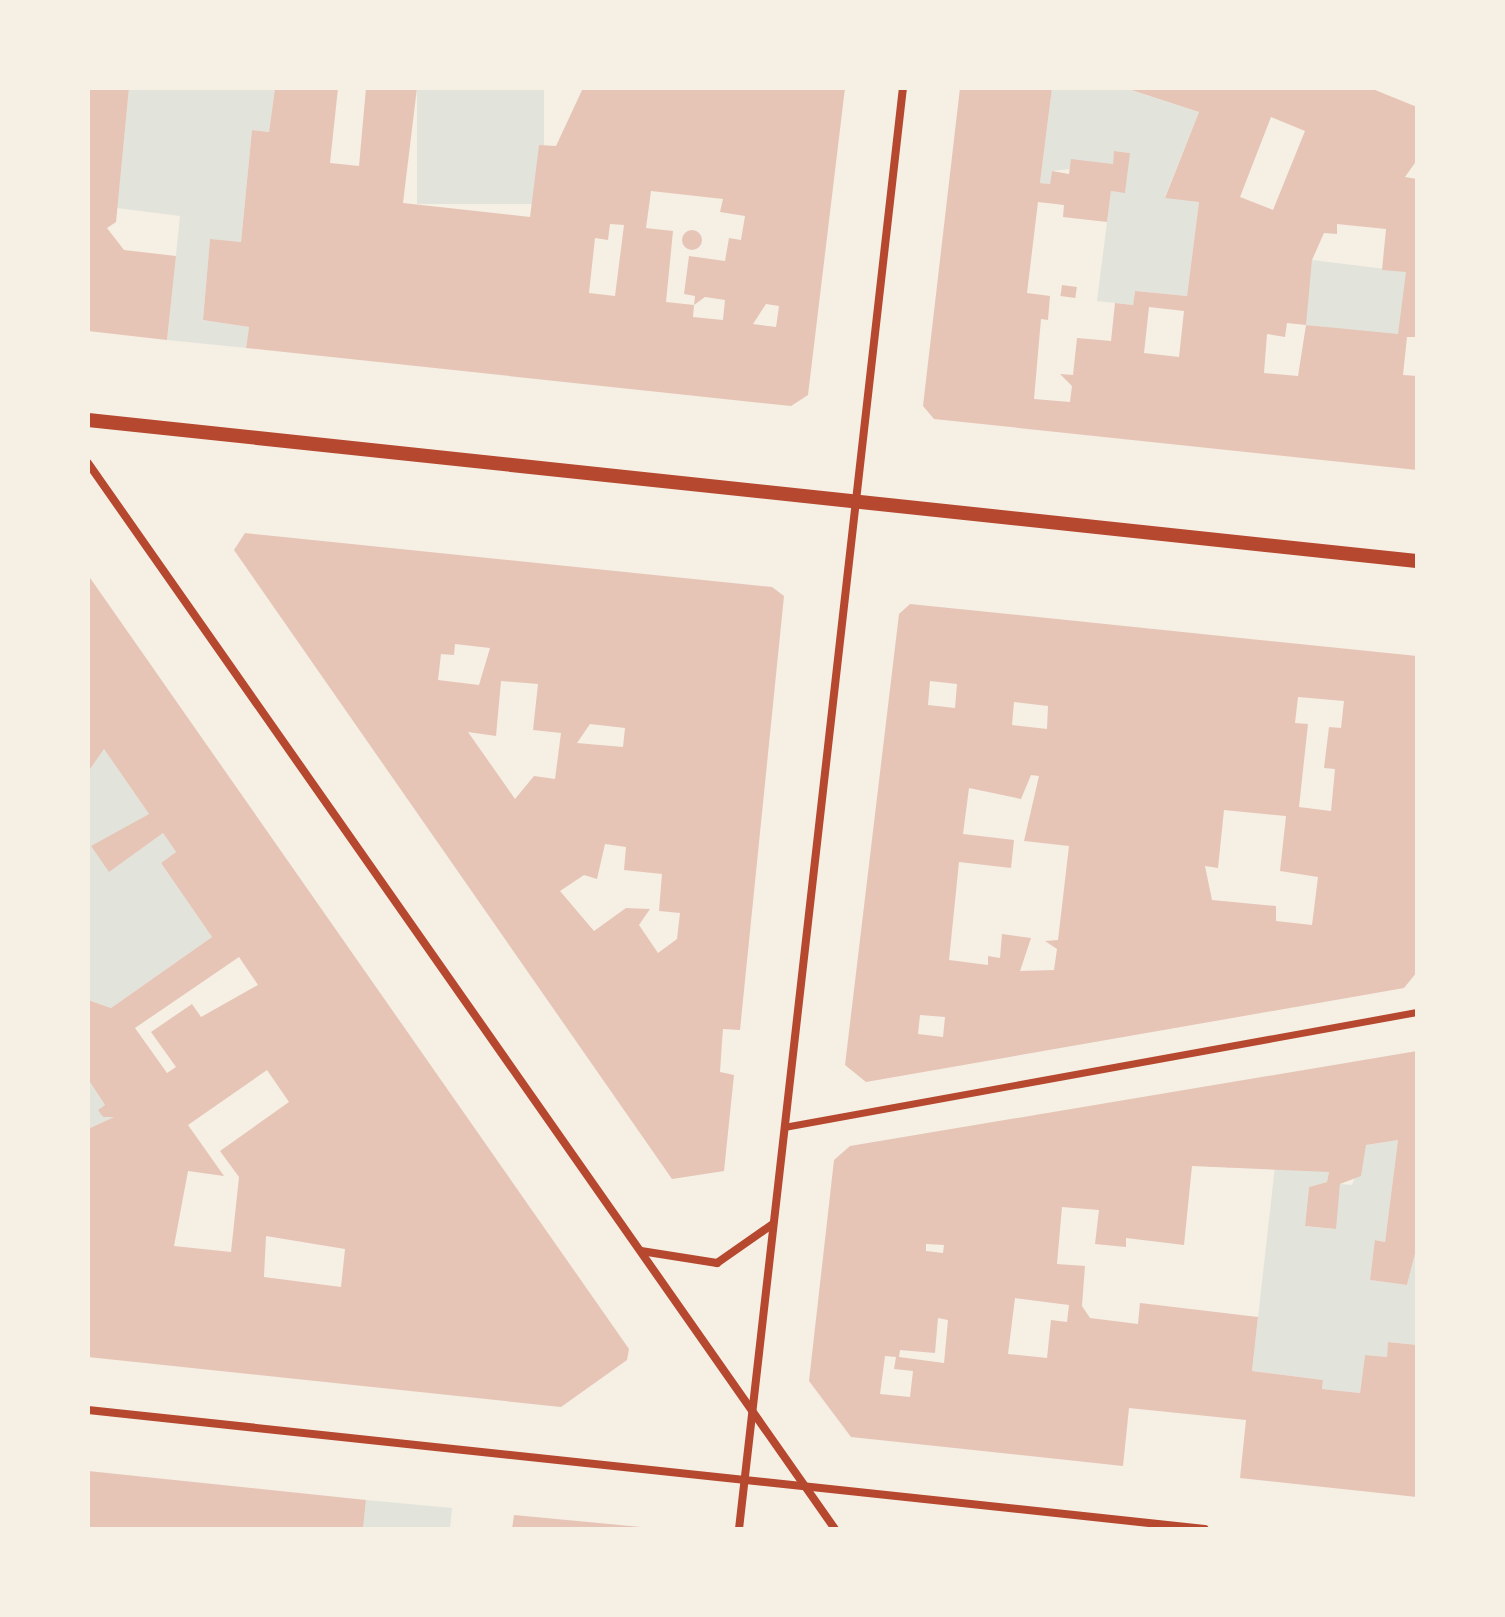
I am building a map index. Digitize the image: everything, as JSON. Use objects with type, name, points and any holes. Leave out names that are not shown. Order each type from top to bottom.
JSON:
[{"type":"street","points":[[739,1529],[903,88]]},
{"type":"street","points":[[88,420],[1417,561]]},
{"type":"street","points":[[88,463],[835,1529]]},
{"type":"street","points":[[784,1127],[1417,1012]]},
{"type":"street","points":[[640,1251],[717,1263],[773,1224]]},
{"type":"street","points":[[88,1410],[1205,1529]]},
{"type":"shaded area","points":[[129,88],[275,88],[269,132],[252,130],[241,242],[210,240],[203,320],[249,327],[246,348],[167,340],[180,216],[117,208]]},
{"type":"shaded area","points":[[417,88],[544,88],[544,204],[417,204]]},
{"type":"shaded area","points":[[1052,88],[1124,88],[1199,112],[1165,197],[1199,202],[1187,296],[1135,291],[1133,305],[1097,301],[1111,191],[1125,192],[1129,153],[1115,151],[1113,164],[1052,171],[1050,184],[1040,183]]},
{"type":"shaded area","points":[[1312,260],[1406,272],[1398,336],[1304,325]]},
{"type":"shaded area","points":[[104,749],[149,814],[92,847],[109,871],[163,833],[176,852],[161,863],[212,937],[111,1008],[88,1000],[88,772]]},
{"type":"shaded area","points":[[88,1079],[105,1105],[102,1117],[114,1117],[88,1129]]},
{"type":"shaded area","points":[[1398,1140],[1385,1242],[1376,1240],[1370,1280],[1407,1285],[1417,1246],[1417,1345],[1389,1342],[1387,1357],[1365,1355],[1360,1393],[1322,1389],[1323,1380],[1252,1371],[1275,1166],[1329,1172],[1327,1182],[1309,1187],[1305,1226],[1335,1229],[1340,1184],[1352,1185],[1366,1145]]},
{"type":"shaded area","points":[[366,1500],[452,1508],[450,1529],[363,1529]]},
{"type":"building","points":[[88,88],[129,88],[116,222],[107,228],[124,250],[176,256],[167,340],[88,331]]},
{"type":"building","points":[[275,88],[338,88],[330,163],[359,166],[366,88],[417,88],[403,203],[530,217],[539,145],[556,146],[583,88],[845,88],[808,395],[791,406],[246,348],[249,327],[203,320],[210,239],[241,242],[252,130],[269,132]],"holes":[[[651,191],[723,199],[720,212],[745,216],[741,240],[729,238],[725,261],[689,256],[684,294],[695,296],[694,305],[666,302],[673,231],[646,228]],[[610,224],[624,225],[615,296],[589,293],[595,238],[608,240]],[[705,297],[725,300],[723,320],[693,317],[694,305]],[[766,304],[779,306],[776,327],[753,324]]]},
{"type":"building","points":[[960,88],[1052,88],[1040,183],[1050,184],[1052,171],[1069,174],[1071,159],[1113,164],[1114,151],[1130,153],[1125,193],[1111,191],[1107,222],[1063,217],[1064,205],[1038,202],[1027,293],[1050,296],[1048,320],[1041,319],[1034,399],[1070,402],[1072,386],[1060,374],[1073,375],[1077,338],[1111,341],[1115,303],[1133,305],[1135,291],[1187,296],[1199,202],[1165,198],[1199,112],[1125,88],[1370,88],[1417,107],[1417,160],[1405,177],[1417,179],[1417,337],[1407,337],[1403,375],[1417,376],[1417,470],[934,419],[923,406]],"holes":[[[1271,117],[1305,131],[1273,210],[1240,197]],[[1337,224],[1386,229],[1382,270],[1406,272],[1398,334],[1306,325],[1312,260],[1324,233],[1337,234]],[[1149,307],[1184,311],[1179,357],[1144,353]],[[1287,323],[1306,325],[1298,376],[1264,373],[1267,334],[1285,337]]]},
{"type":"building","points":[[692,230],[699,233],[702,240],[699,247],[692,250],[685,247],[682,240],[685,233]]},
{"type":"building","points":[[1062,285],[1077,287],[1075,298],[1060,296]]},
{"type":"building","points":[[245,533],[772,587],[784,596],[740,1030],[723,1029],[720,1072],[734,1075],[724,1171],[672,1179],[234,550]],"holes":[[[455,644],[490,648],[479,685],[438,680],[441,654],[454,655]],[[501,681],[538,684],[533,730],[561,733],[555,779],[534,776],[515,799],[468,732],[496,736]],[[590,724],[625,728],[623,747],[577,743]],[[605,844],[626,847],[624,870],[662,874],[659,911],[680,913],[677,939],[658,953],[639,925],[650,909],[626,908],[594,931],[560,891],[584,875],[597,879]]]},
{"type":"building","points":[[88,575],[629,1349],[627,1360],[561,1407],[88,1357],[88,1129],[114,1117],[103,1117],[98,1110],[105,1105],[88,1079],[88,1000],[111,1008],[212,937],[161,863],[176,852],[163,833],[109,872],[91,846],[149,814],[104,749],[88,772]],"holes":[[[239,957],[258,985],[201,1017],[192,1004],[151,1032],[176,1067],[167,1073],[135,1028]],[[267,1070],[289,1102],[220,1151],[239,1177],[231,1252],[174,1246],[188,1171],[224,1176],[188,1125]],[[266,1236],[345,1249],[341,1287],[264,1277]]]},
{"type":"building","points":[[910,604],[1417,656],[1417,972],[1404,988],[866,1082],[845,1065],[899,614]],"holes":[[[930,681],[957,684],[955,708],[928,705]],[[1298,697],[1344,701],[1341,728],[1329,727],[1324,768],[1335,769],[1331,811],[1299,807],[1308,724],[1295,723]],[[1014,702],[1048,706],[1047,729],[1012,725]],[[1031,775],[1039,776],[1024,841],[1069,846],[1058,940],[1045,941],[1057,949],[1054,970],[1020,971],[1031,938],[1002,934],[1000,958],[988,956],[988,965],[949,960],[959,862],[1011,868],[1014,840],[963,834],[969,788],[1021,799]],[[1224,810],[1286,816],[1280,871],[1318,877],[1312,925],[1276,921],[1276,906],[1212,900],[1205,866],[1218,868]],[[920,1015],[945,1017],[943,1037],[918,1034]]]},
{"type":"building","points":[[1417,1051],[1417,1246],[1407,1285],[1370,1280],[1375,1240],[1385,1242],[1398,1140],[1366,1145],[1361,1176],[1340,1184],[1336,1229],[1305,1226],[1309,1187],[1327,1182],[1329,1172],[1192,1166],[1184,1245],[1126,1238],[1126,1247],[1095,1244],[1099,1210],[1062,1207],[1057,1264],[1085,1266],[1082,1306],[1090,1318],[1138,1324],[1140,1303],[1258,1317],[1252,1371],[1323,1380],[1322,1389],[1360,1393],[1365,1355],[1387,1357],[1388,1342],[1417,1345],[1417,1497],[1240,1478],[1246,1420],[1129,1408],[1123,1466],[851,1437],[809,1381],[834,1160],[850,1146]],"holes":[[[926,1244],[944,1245],[943,1253],[926,1251]],[[1015,1298],[1069,1305],[1067,1322],[1051,1320],[1047,1358],[1008,1354]],[[938,1318],[948,1320],[944,1363],[899,1357],[900,1350],[935,1353]],[[885,1356],[896,1357],[894,1369],[913,1371],[910,1397],[880,1394]]]},
{"type":"building","points":[[88,1471],[366,1500],[363,1529],[88,1529]]},
{"type":"building","points":[[514,1515],[641,1527],[641,1529],[512,1529]]}]
